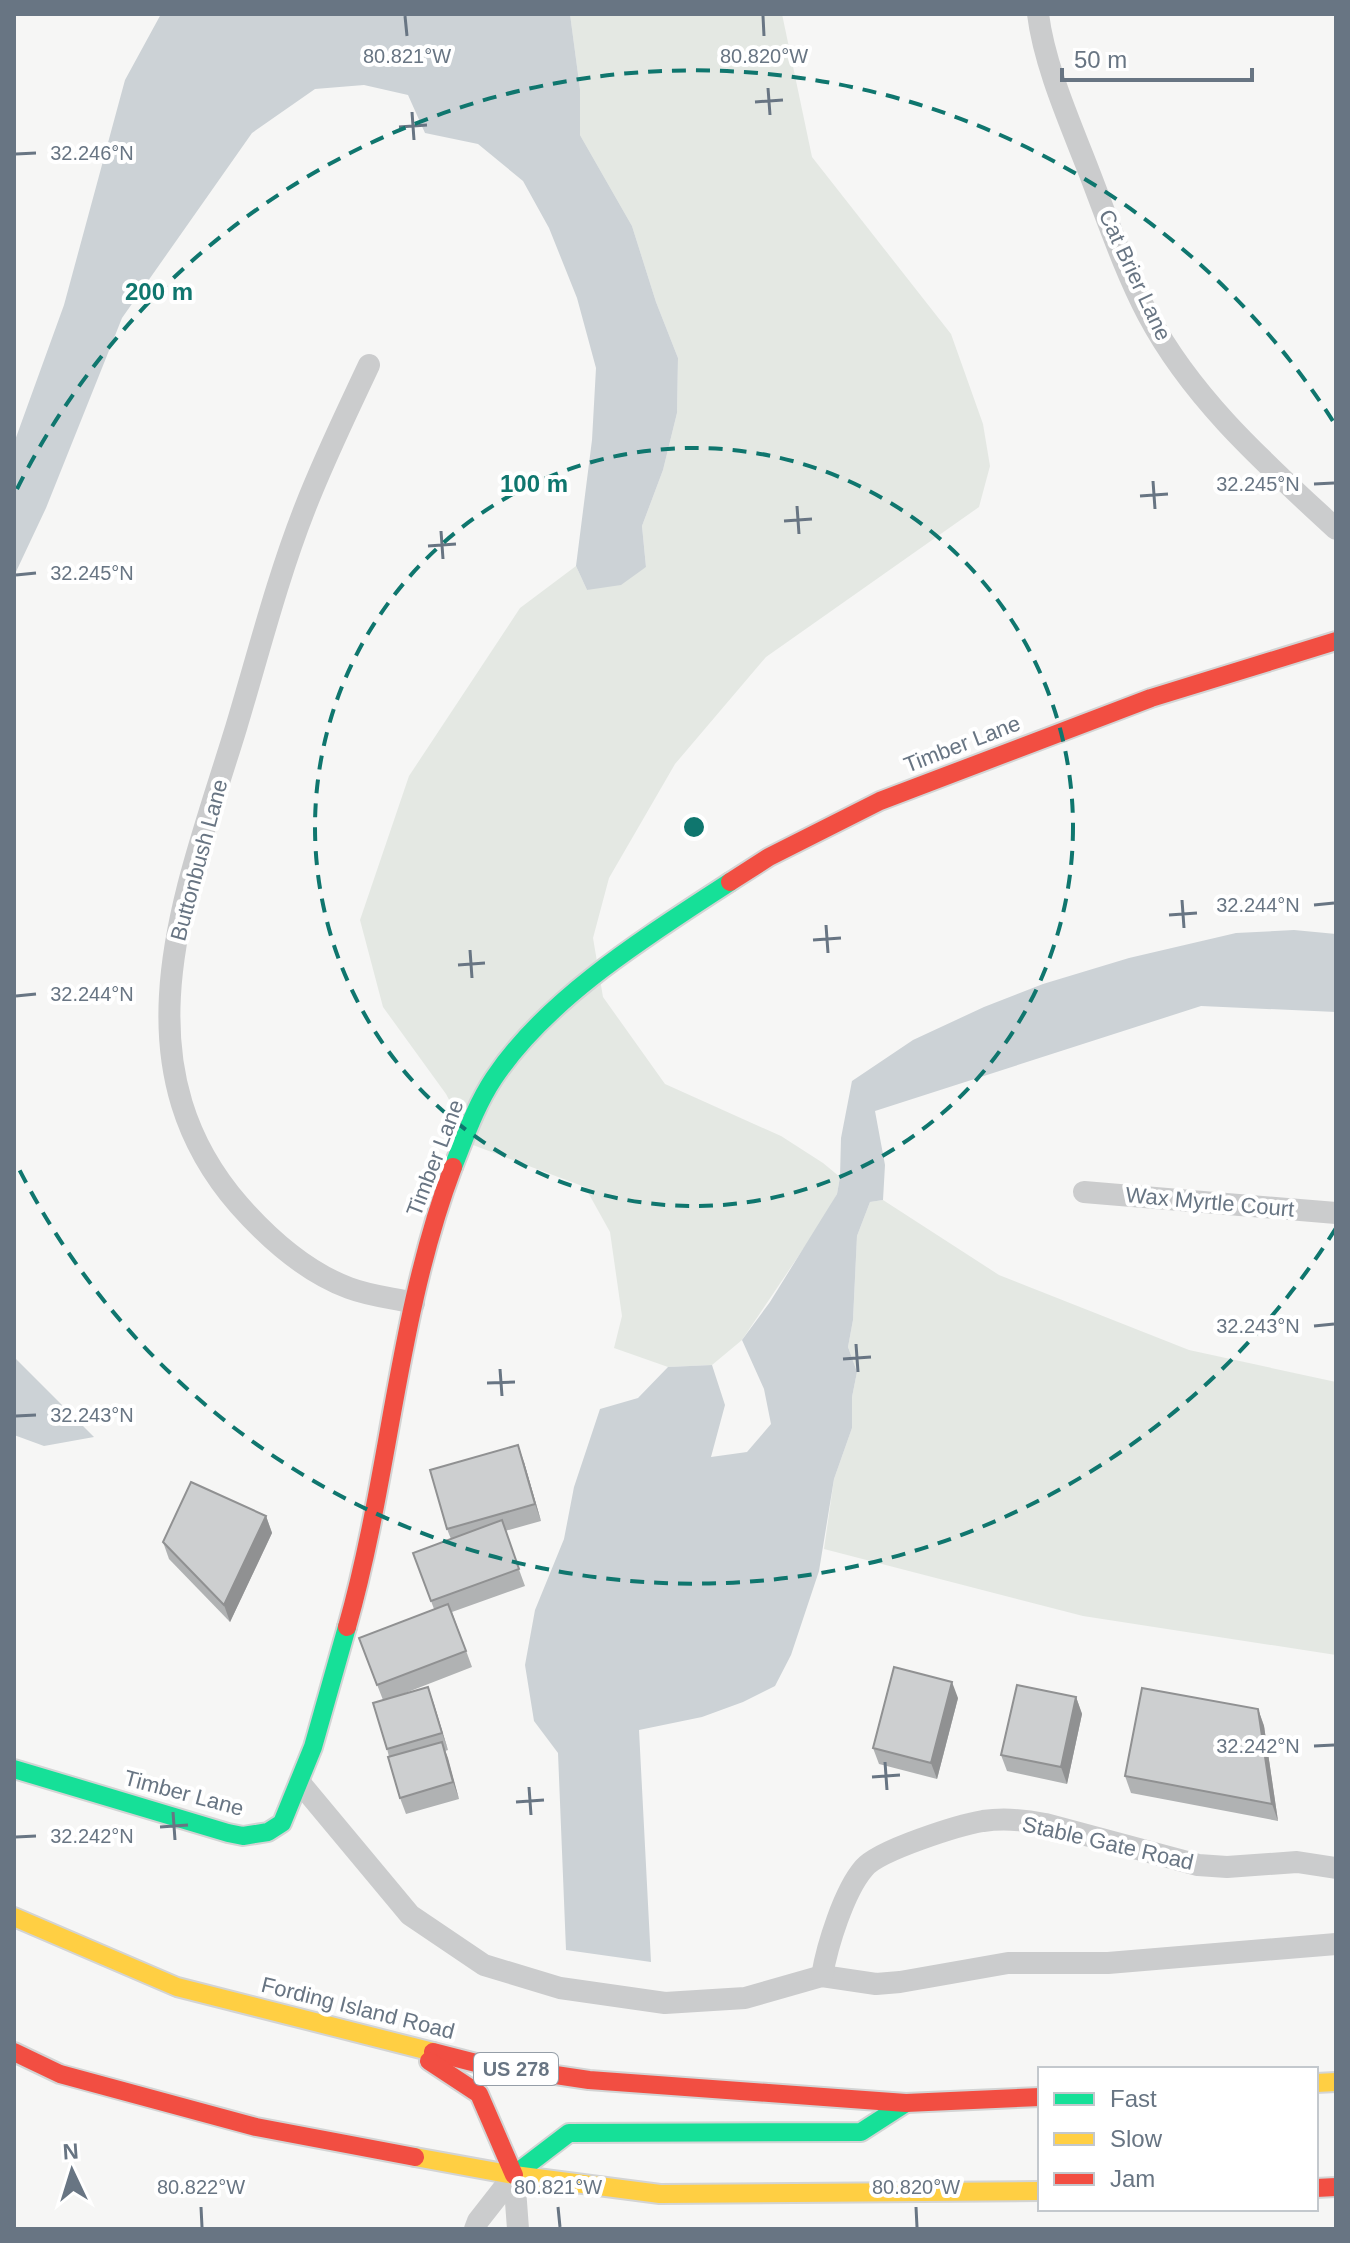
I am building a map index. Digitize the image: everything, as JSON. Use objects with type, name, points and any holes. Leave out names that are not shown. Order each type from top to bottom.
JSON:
[{"type":"main road","name":"Timber Lane","points":[[14,1769],[243,1836],[268,1832],[282,1823],[313,1747],[364,1568],[414,1303],[442,1197],[473,1116],[494,1078],[537,1025],[652,933],[769,857],[823,828],[880,801],[1151,698],[1336,641]]},
{"type":"main road","name":"Fording Island Road","points":[[14,1917],[177,1987],[476,2063],[589,2080],[906,2103],[1038,2097]]},
{"type":"main road","points":[[400,2044],[479,2094],[514,2175]]},
{"type":"main road","points":[[14,2052],[60,2074],[256,2127],[514,2175],[660,2194],[1038,2191]]},
{"type":"main road","points":[[514,2175],[569,2133],[861,2132],[906,2103]]},
{"type":"street","name":"Cat Brier Lane","points":[[1038,14],[1043,45],[1081,153],[1148,316],[1198,390],[1236,434],[1336,529]]},
{"type":"street","name":"Buttonbush Lane","points":[[369,365],[304,509],[198,854],[175,950],[168,1038],[179,1100],[194,1136],[213,1172],[253,1221],[288,1252],[329,1278],[362,1292],[414,1303]]},
{"type":"street","name":"Wax Myrtle Court","points":[[1084,1192],[1336,1213]]},
{"type":"street","points":[[300,1783],[410,1915],[484,1965],[560,1988],[665,2003],[745,1998],[822,1976],[876,1984],[1008,1963],[1108,1963],[1336,1944]]},
{"type":"street","name":"Stable Gate Road","points":[[822,1976],[827,1945],[863,1868],[894,1848],[983,1821],[1022,1819],[1198,1865],[1227,1867],[1297,1862],[1336,1868]]},
{"type":"street","points":[[475,2229],[514,2175]]},
{"type":"street","points":[[514,2175],[518,2229]]},
{"type":"shaded area","points":[[161,14],[570,14],[580,89],[580,135],[632,226],[678,358],[677,413],[663,470],[642,526],[646,567],[621,585],[587,590],[576,566],[592,440],[596,368],[577,298],[549,228],[523,181],[478,144],[425,133],[408,95],[364,85],[315,89],[252,133],[122,318],[46,508],[14,576],[14,443],[64,305],[125,80]]},
{"type":"shaded area","points":[[570,14],[782,14],[812,157],[951,334],[983,424],[990,466],[979,507],[766,657],[675,764],[609,878],[593,938],[603,997],[665,1084],[781,1136],[840,1177],[837,1194],[822,1221],[742,1340],[712,1365],[668,1367],[614,1348],[622,1316],[610,1232],[585,1187],[473,1145],[446,1094],[383,1007],[360,920],[409,776],[520,608],[576,566],[587,590],[646,567],[642,526],[663,470],[677,413],[678,358],[632,226],[580,135],[580,89]]},
{"type":"shaded area","points":[[1294,930],[1336,934],[1336,1012],[1201,1006],[875,1111],[885,1165],[883,1200],[870,1202],[857,1236],[853,1320],[848,1347],[857,1372],[852,1397],[852,1428],[834,1479],[819,1571],[791,1655],[775,1686],[743,1702],[702,1717],[639,1730],[651,1962],[566,1950],[558,1753],[534,1721],[525,1665],[535,1610],[564,1539],[574,1487],[600,1409],[638,1398],[668,1367],[712,1365],[725,1405],[711,1457],[747,1452],[771,1424],[764,1389],[742,1340],[770,1302],[837,1194],[841,1138],[852,1081],[913,1040],[1043,984],[1129,958],[1236,933]]},
{"type":"shaded area","points":[[883,1200],[999,1275],[1189,1350],[1336,1382],[1336,1655],[1083,1616],[824,1549],[834,1479],[852,1428],[852,1397],[857,1372],[848,1347],[853,1320],[857,1236],[870,1202]]},
{"type":"shaded area","points":[[14,1357],[94,1437],[44,1446],[14,1435]]},
{"type":"building","points":[[518,1445],[535,1504],[447,1529],[430,1470]]},
{"type":"building","points":[[191,1482],[266,1516],[224,1605],[163,1542]]},
{"type":"building","points":[[502,1520],[519,1569],[431,1601],[413,1553]]},
{"type":"building","points":[[448,1604],[466,1651],[377,1685],[359,1638]]},
{"type":"building","points":[[894,1667],[952,1682],[931,1763],[873,1748]]},
{"type":"building","points":[[1017,1685],[1076,1697],[1061,1767],[1001,1755]]},
{"type":"building","points":[[428,1687],[442,1733],[387,1749],[373,1703]]},
{"type":"building","points":[[1142,1688],[1258,1709],[1272,1804],[1125,1776]]},
{"type":"building","points":[[442,1742],[453,1782],[400,1798],[388,1757]]},
{"type":"traffic: fast","points":[[453,1167],[471,1121],[494,1078],[516,1048],[542,1021],[571,994],[634,946],[730,882]]},
{"type":"traffic: fast","points":[[14,1769],[228,1833],[243,1836],[268,1832],[282,1823],[313,1747],[347,1627]]},
{"type":"traffic: fast","points":[[514,2175],[569,2133],[861,2132],[906,2103]]},
{"type":"traffic: slow","points":[[14,1917],[177,1987],[433,2052]]},
{"type":"traffic: slow","points":[[1318,2083],[1336,2082]]},
{"type":"traffic: slow","points":[[415,2157],[514,2175],[660,2194],[1038,2191]]},
{"type":"traffic: jam","points":[[730,882],[769,857],[880,801],[1151,698],[1336,641]]},
{"type":"traffic: jam","points":[[347,1627],[362,1570],[419,1280],[453,1167]]},
{"type":"traffic: jam","points":[[14,2052],[60,2074],[256,2127],[415,2157]]},
{"type":"traffic: jam","points":[[433,2052],[476,2063],[589,2080],[906,2103],[1038,2097]]},
{"type":"traffic: jam","points":[[429,2061],[479,2094],[514,2175]]},
{"type":"traffic: jam","points":[[1318,2188],[1336,2187]]}]
